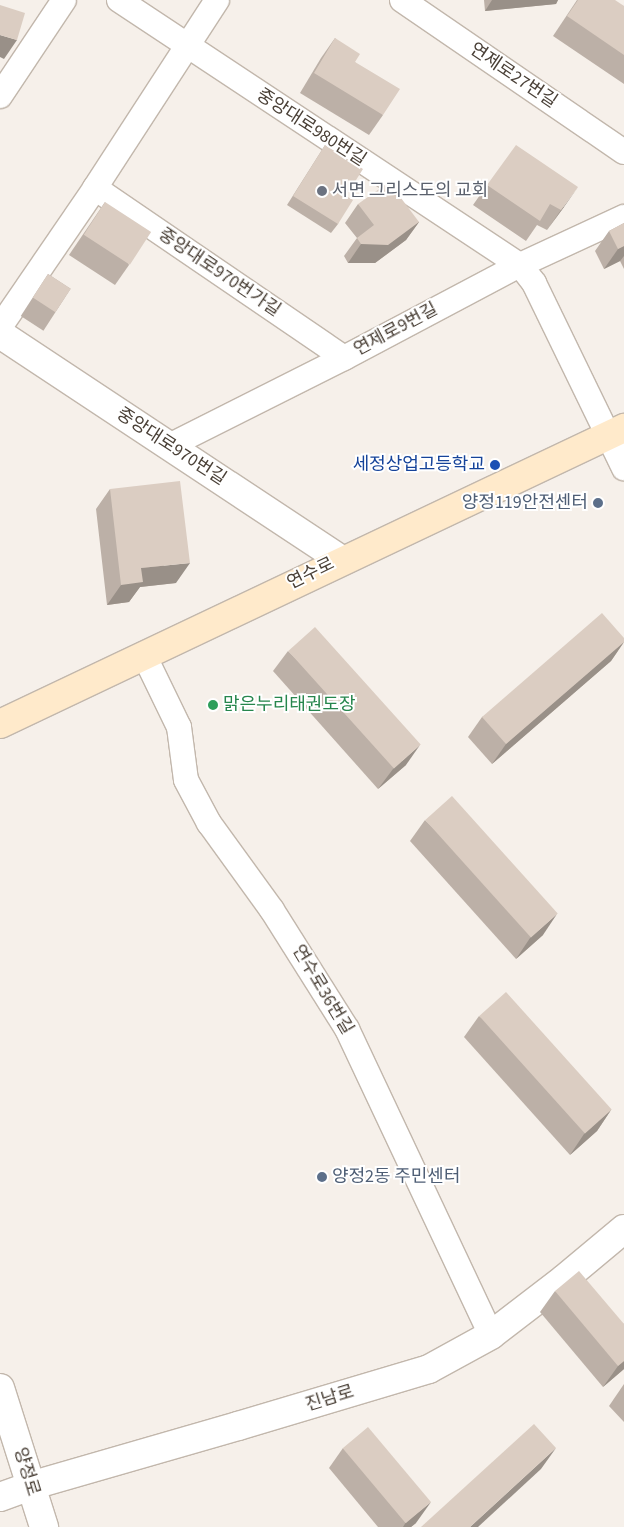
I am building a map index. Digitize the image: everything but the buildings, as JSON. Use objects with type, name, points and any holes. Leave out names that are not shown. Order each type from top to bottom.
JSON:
[{"type":"main road","name":"연수로","points":[[0,724],[616,431]]},
{"type":"street","points":[[0,96],[64,0]]},
{"type":"street","name":"중앙대로980번길","points":[[119,0],[520,265],[534,283],[616,431],[624,468]]},
{"type":"street","points":[[0,327],[95,188],[218,0]]},
{"type":"street","name":"연제로27번길","points":[[402,0],[624,152]]},
{"type":"street","name":"중앙대로970번가길","points":[[95,188],[344,358]]},
{"type":"street","name":"연제로9번길","points":[[169,446],[344,358],[520,265],[624,217]]},
{"type":"street","name":"중앙대로970번길","points":[[0,334],[342,560]]},
{"type":"street","name":"연수로36번길","points":[[144,655],[179,727],[186,780],[209,823],[272,910],[347,1029],[491,1335]]},
{"type":"street","name":"진남로","points":[[0,1497],[30,1486],[428,1369],[491,1335],[564,1279],[624,1229]]},
{"type":"street","name":"양정로","points":[[0,1388],[44,1527]]},
{"type":"place","name":"서면 그리스도의 교회","points":[[322,191]]},
{"type":"place","name":"세정상업고등학교","points":[[495,465]]},
{"type":"place","name":"양정119안전센터","points":[[598,503]]},
{"type":"place","name":"맑은누리태권도장","points":[[213,705]]},
{"type":"place","name":"양정2동 주민센터","points":[[322,1177]]}]
